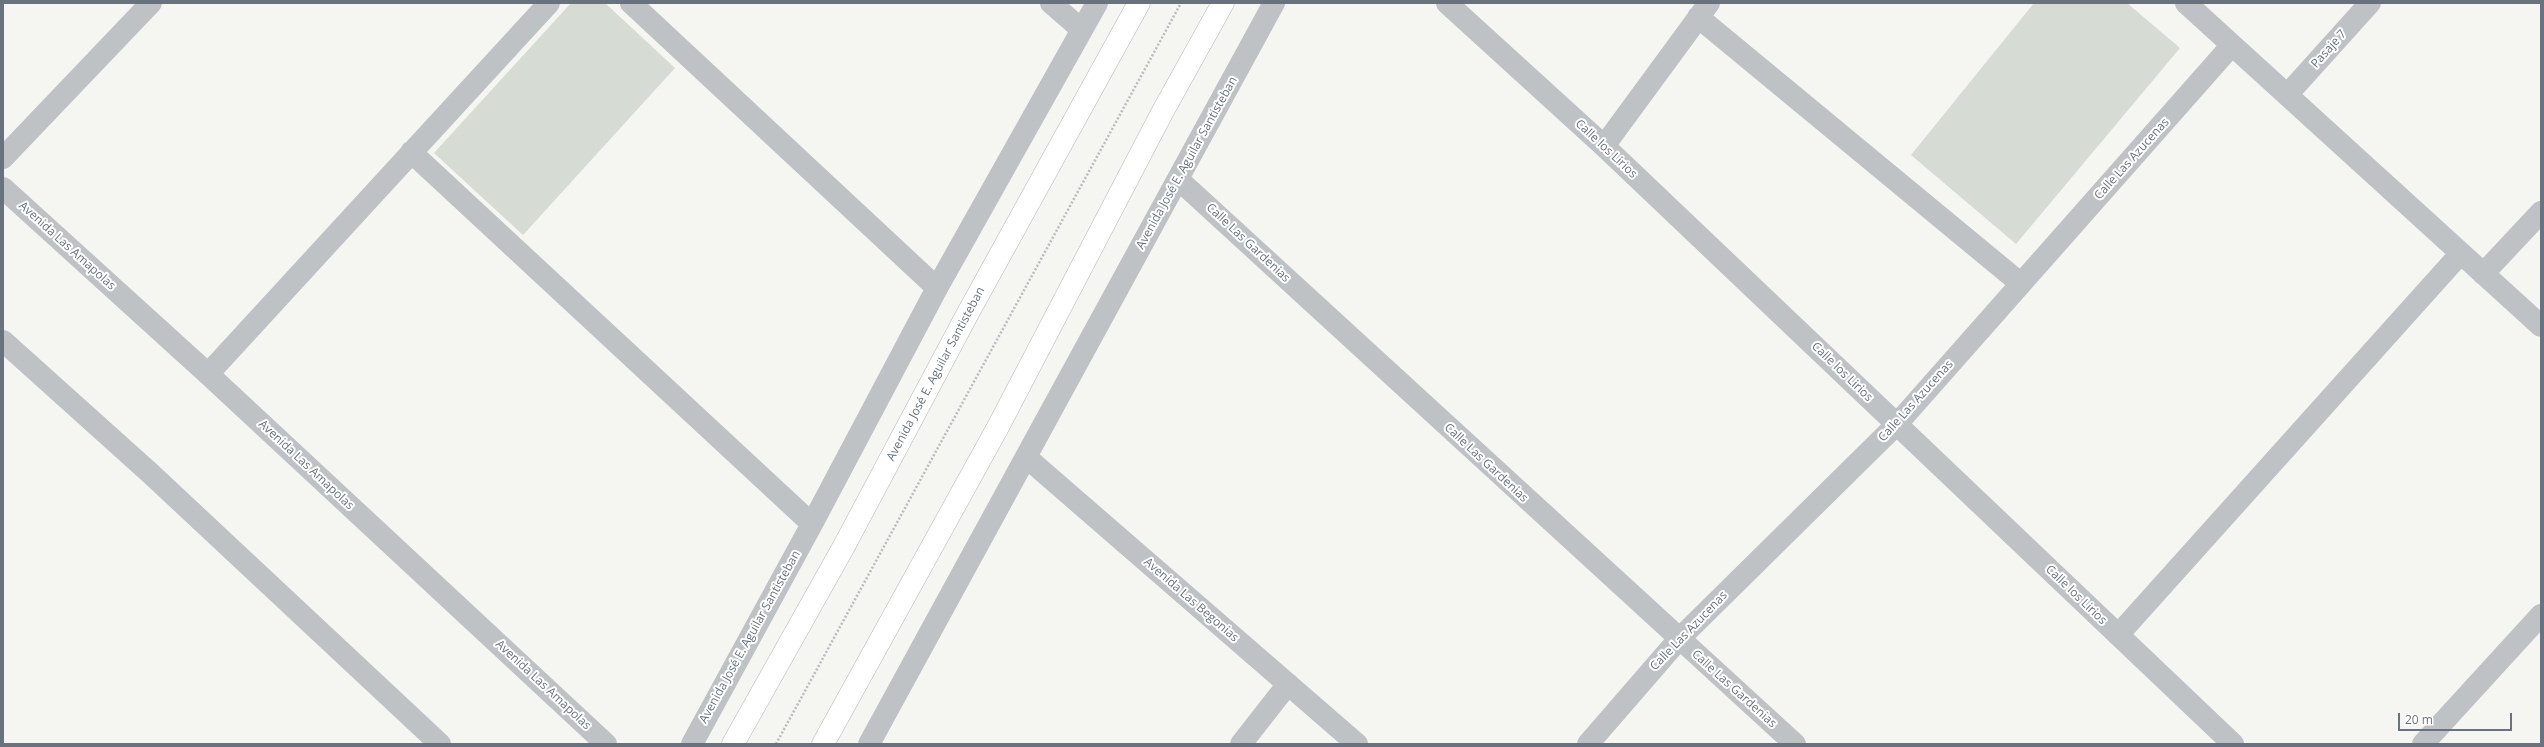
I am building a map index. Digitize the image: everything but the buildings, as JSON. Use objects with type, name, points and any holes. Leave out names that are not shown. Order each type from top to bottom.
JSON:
[{"type":"main road","name":"Avenida José E. Aguilar Santisteban","points":[[733,744],[843,548],[968,313],[1139,3]]},
{"type":"main road","points":[[823,744],[998,427],[1163,111],[1223,3]]},
{"type":"street","points":[[3,158],[151,3]]},
{"type":"street","points":[[208,374],[549,3]]},
{"type":"street","points":[[631,3],[937,288]]},
{"type":"street","points":[[1051,3],[1082,30]]},
{"type":"street","name":"Avenida José E. Aguilar Santisteban","points":[[692,744],[812,524],[937,288],[1097,3]]},
{"type":"street","name":"Avenida José E. Aguilar Santisteban","points":[[868,744],[1179,180],[1274,3]]},
{"type":"street","name":"Calle los Lirios","points":[[1447,3],[1604,146],[2233,744]]},
{"type":"street","points":[[2186,3],[2541,326]]},
{"type":"street","name":"Pasaje 7","points":[[2287,95],[2370,3]]},
{"type":"street","points":[[1604,146],[1703,10],[2020,283]]},
{"type":"street","name":"Calle Las Azucenas","points":[[1588,744],[1679,639],[1897,424],[2020,283],[2232,46]]},
{"type":"street","points":[[411,152],[812,524]]},
{"type":"street","name":"Calle Las Gardenias","points":[[1179,180],[1795,744]]},
{"type":"street","name":"Avenida Las Amapolas","points":[[3,188],[208,374],[606,744]]},
{"type":"street","points":[[2483,274],[2541,212]]},
{"type":"street","points":[[2118,635],[2460,253]]},
{"type":"street","points":[[3,341],[150,473],[440,744]]},
{"type":"street","name":"Avenida Las Begonias","points":[[1026,457],[1357,744]]},
{"type":"street","points":[[2423,744],[2541,615]]},
{"type":"street","points":[[1241,744],[1288,684]]},
{"type":"path","points":[[776,744],[1181,3]]},
{"type":"shaded area","points":[[571,3],[605,3],[675,68],[523,235],[434,153]]},
{"type":"shaded area","points":[[2034,3],[2127,3],[2180,48],[2016,244],[1911,155]]}]
